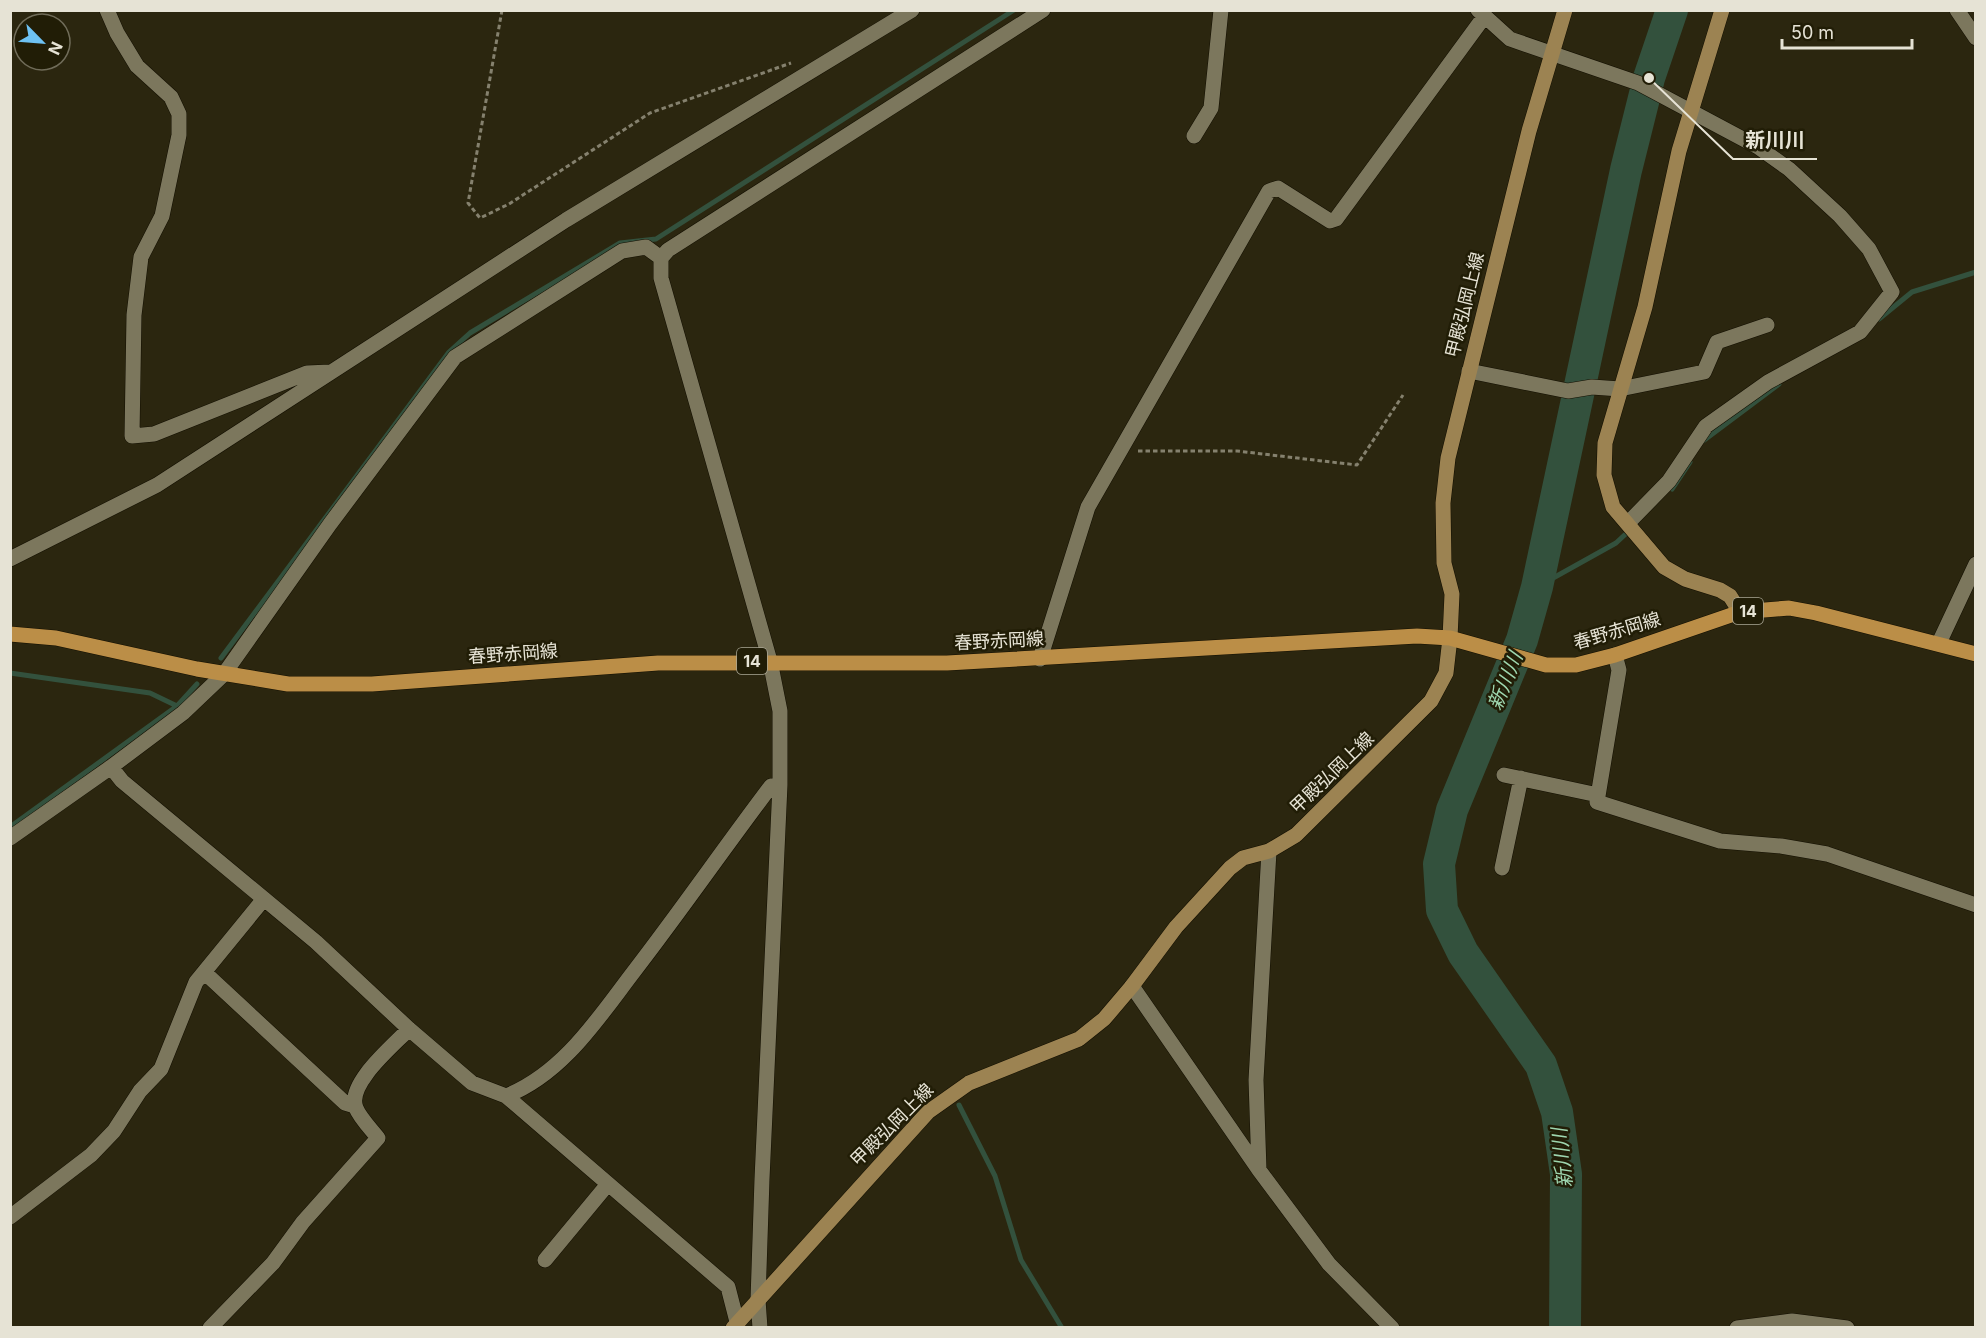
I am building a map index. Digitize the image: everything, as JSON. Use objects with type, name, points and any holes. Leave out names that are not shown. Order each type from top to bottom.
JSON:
[{"type":"main road","points":[[1722,10],[1679,151],[1645,307],[1605,442],[1604,475],[1613,507],[1664,567],[1685,579],[1720,590],[1730,596],[1740,612]]},
{"type":"main road","name":"甲殿弘岡上線","points":[[735,1325],[928,1113],[969,1083],[1079,1039],[1104,1019],[1176,927],[1230,868],[1244,858],[1269,851],[1296,835],[1431,701],[1446,673],[1450,638],[1452,594],[1444,562],[1443,503],[1448,458],[1550,55],[1566,11]]},
{"type":"main road","name":"春野赤岡線","points":[[10,634],[56,638],[224,674],[288,684],[372,684],[658,663],[770,661],[947,663],[1417,636],[1450,638],[1524,661],[1546,665],[1576,665],[1615,655],[1740,612],[1789,608],[1939,643],[1976,654]]},
{"type":"street","points":[[107,10],[137,66],[171,97],[179,114],[179,135],[162,216],[141,257],[134,315],[132,436],[154,434],[307,373],[333,371]]},
{"type":"street","points":[[10,559],[157,485],[566,220],[912,10]]},
{"type":"street","points":[[760,1328],[758,1300],[780,785],[780,711],[770,661],[661,278],[661,258],[668,250],[1043,10]]},
{"type":"street","points":[[1194,136],[1212,108],[1221,10]]},
{"type":"street","points":[[1958,10],[1976,38]]},
{"type":"street","points":[[1040,659],[1088,507],[1269,191],[1278,188],[1330,221],[1336,219],[1481,14],[1510,39],[1550,55],[1638,83],[1758,147],[1789,169],[1840,216],[1869,249],[1892,292],[1860,332],[1768,382],[1706,426],[1669,481],[1632,528]]},
{"type":"street","points":[[10,838],[111,768],[183,713],[224,674],[330,524],[455,357],[622,251],[646,248],[661,258]]},
{"type":"street","points":[[1469,371],[1568,391],[1592,387],[1620,389],[1704,372],[1717,342],[1767,325]]},
{"type":"street","points":[[1939,643],[1976,564]]},
{"type":"street","points":[[1615,655],[1619,670],[1597,802],[1720,841],[1781,846],[1827,854],[1976,906]]},
{"type":"street","points":[[111,768],[122,781],[316,942],[409,1029],[472,1083],[506,1096],[728,1287],[735,1325]]},
{"type":"street","points":[[1504,775],[1598,795]]},
{"type":"street","points":[[1502,868],[1521,778]]},
{"type":"street","points":[[506,1096],[530,1087],[576,1047],[662,935],[771,786],[780,785]]},
{"type":"street","points":[[1259,1170],[1256,1080],[1269,851]]},
{"type":"street","points":[[10,1217],[91,1155],[114,1131],[140,1091],[161,1069],[196,982],[263,900]]},
{"type":"street","points":[[204,972],[345,1103],[355,1106],[378,1138],[303,1222],[273,1263],[210,1328]]},
{"type":"street","points":[[1132,986],[1259,1170],[1329,1264],[1392,1328]]},
{"type":"street","points":[[355,1106],[362,1078],[409,1029]]},
{"type":"street","points":[[545,1260],[608,1184]]},
{"type":"street","points":[[1737,1328],[1792,1321],[1847,1328]]},
{"type":"path","points":[[502,10],[468,203],[480,218],[509,204],[650,113],[799,60]]},
{"type":"path","points":[[1121,450],[1237,452],[1357,465],[1403,395]]},
{"type":"waterway","points":[[221,658],[449,352],[470,333],[620,243],[656,239],[1014,10]]},
{"type":"waterway","name":"新川川","points":[[1565,1328],[1566,1174],[1557,1112],[1541,1065],[1463,953],[1442,910],[1439,864],[1452,810],[1522,640],[1537,587],[1626,170],[1649,78],[1672,10]]},
{"type":"waterway","points":[[1879,319],[1912,292],[1976,272]]},
{"type":"waterway","points":[[1703,441],[1779,384]]},
{"type":"waterway","points":[[1672,489],[1690,462]]},
{"type":"waterway","points":[[1537,587],[1616,543],[1631,529]]},
{"type":"waterway","points":[[10,673],[150,693],[177,706]]},
{"type":"waterway","points":[[10,827],[177,706],[197,684]]},
{"type":"waterway","points":[[959,1105],[995,1176],[1021,1260],[1062,1328]]},
{"type":"place","name":"新川川","points":[[1649,78]]}]
